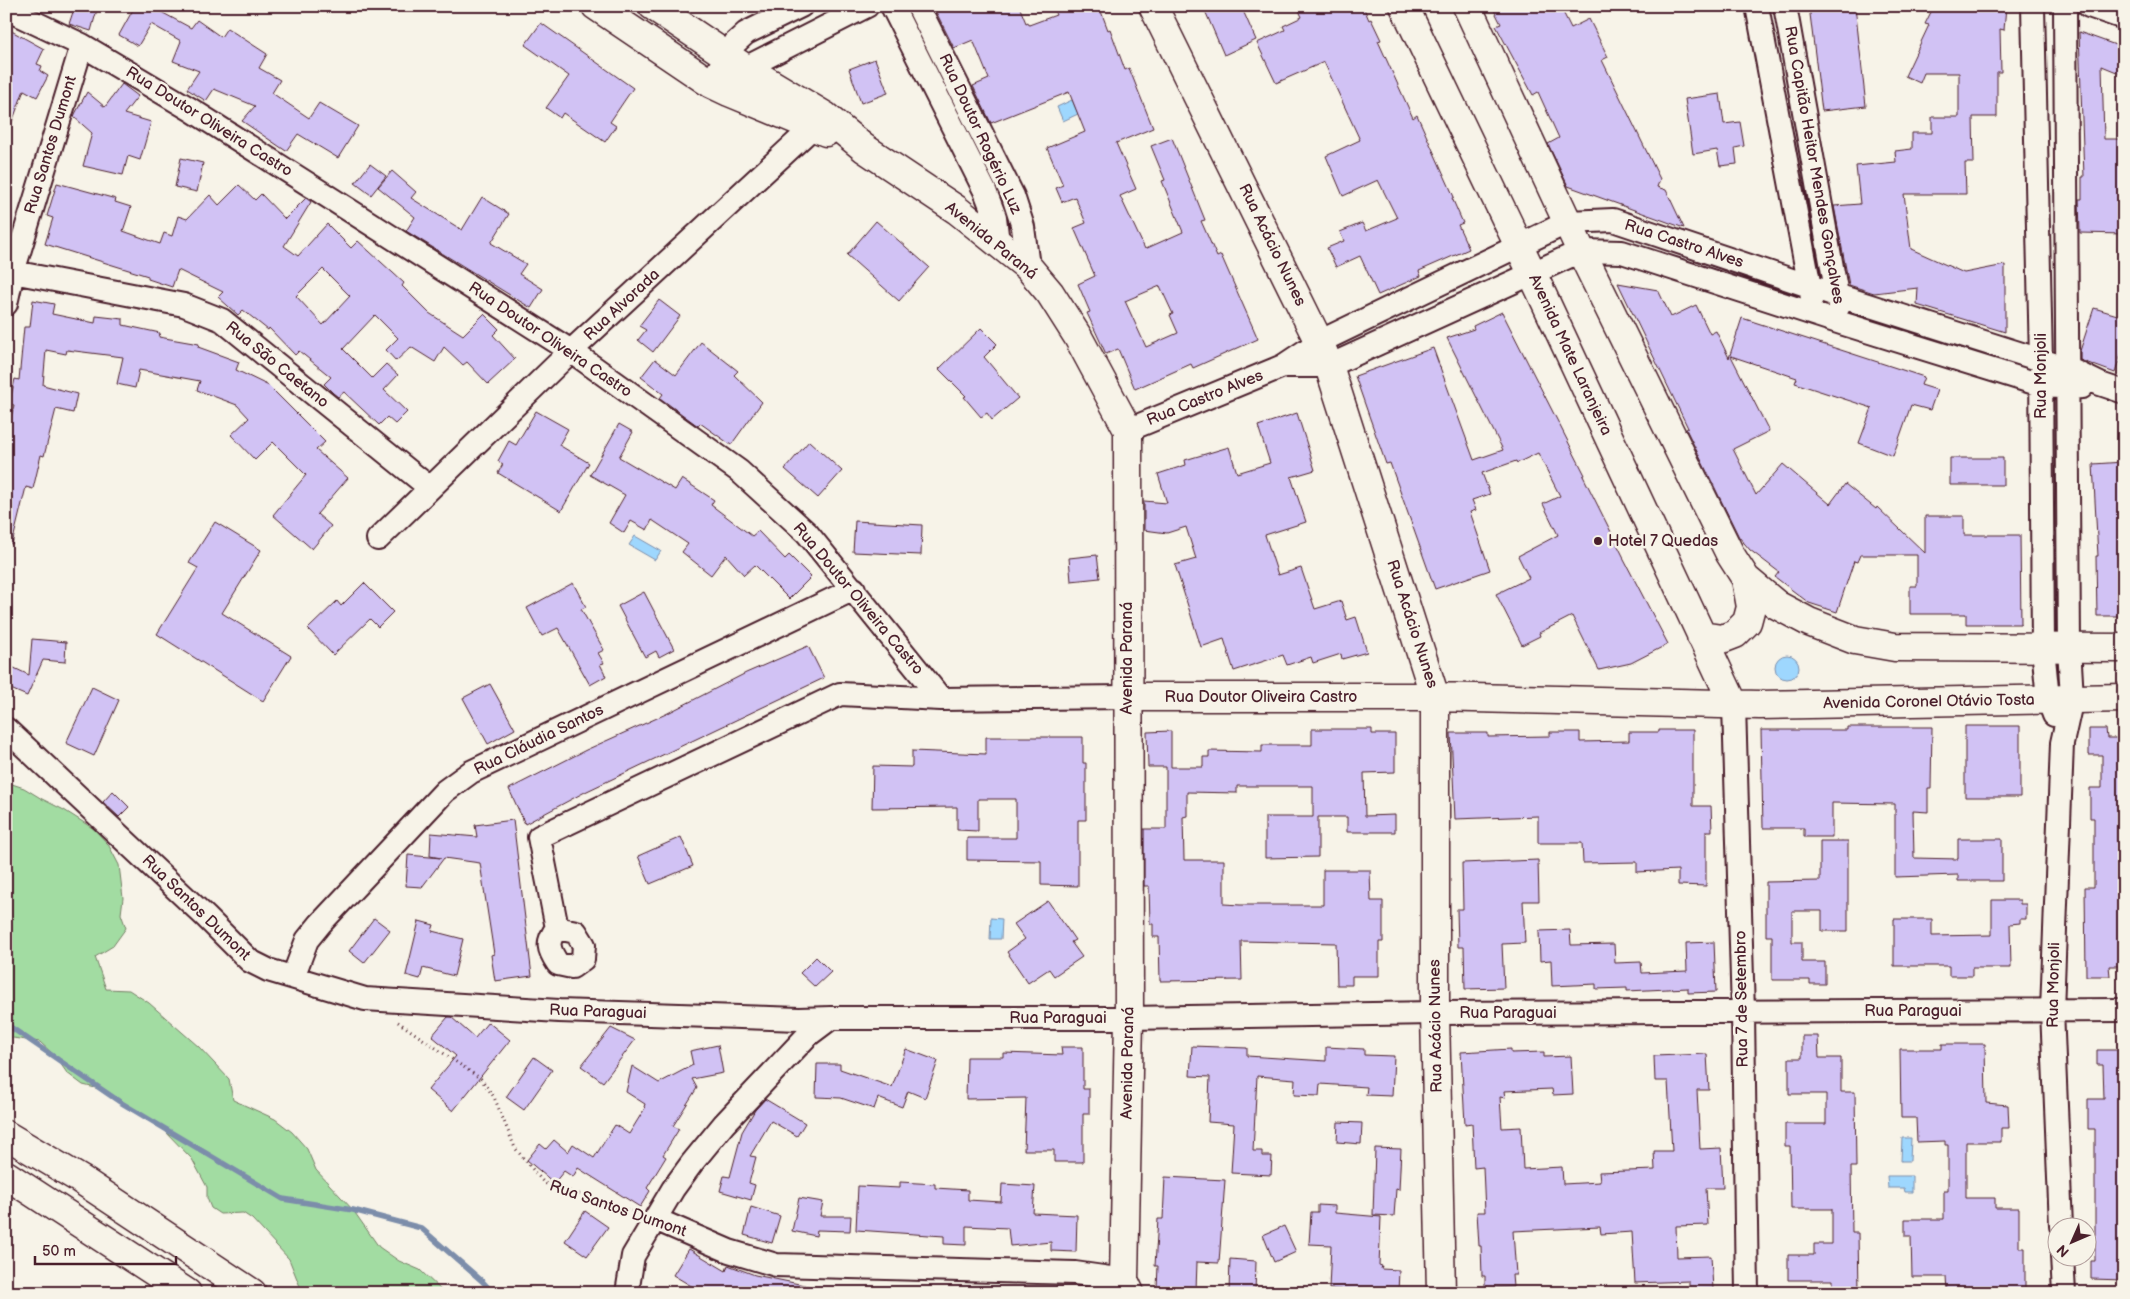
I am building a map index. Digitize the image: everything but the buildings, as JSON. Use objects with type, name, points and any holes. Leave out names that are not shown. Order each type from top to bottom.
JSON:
[{"type":"street","name":"Avenida Paraná","points":[[596,6],[719,88],[820,122]]},
{"type":"street","name":"Avenida Paraná","points":[[653,6],[820,122],[864,148],[957,210],[1028,267],[1050,293],[1069,322],[1128,430],[1129,1018],[1127,1286]]},
{"type":"street","points":[[736,62],[735,43],[746,33],[801,6]]},
{"type":"street","points":[[719,88],[736,62],[867,6]]},
{"type":"street","name":"Rua Doutor Rogério Luz","points":[[892,6],[985,191],[995,217],[998,243]]},
{"type":"street","name":"Rua Doutor Rogério Luz","points":[[918,6],[1013,196],[1023,228],[1028,267]]},
{"type":"street","name":"Rua Acácio Nunes","points":[[1153,6],[1324,354],[1435,697],[1435,1013],[1441,1293]]},
{"type":"street","name":"Avenida Mate Laranjeira","points":[[1404,6],[1532,273],[1734,705]]},
{"type":"street","points":[[1467,6],[1581,251],[1730,554],[1746,579],[1777,605],[1809,622],[1855,640],[1895,647],[2124,648]]},
{"type":"street","name":"Rua Capitão Heitor Mendes Gonçalves","points":[[1757,6],[1816,315]]},
{"type":"street","name":"Rua Capitão Heitor Mendes Gonçalves","points":[[1784,6],[1836,295],[1844,324]]},
{"type":"street","name":"Rua Monjoli","points":[[2032,6],[2041,361],[2040,385],[2062,743],[2052,1010],[2061,1216]]},
{"type":"street","name":"Rua Monjoli","points":[[2056,648],[2069,379],[2065,6]]},
{"type":"street","points":[[2089,6],[2124,18]]},
{"type":"street","name":"Rua Doutor Oliveira Castro","points":[[8,8],[82,45],[190,109],[572,351],[739,471],[807,533],[941,699],[1435,697],[1734,705]]},
{"type":"street","name":"Rua Santos Dumont","points":[[6,304],[13,272],[82,45]]},
{"type":"street","points":[[1772,89],[1800,87]]},
{"type":"street","name":"Rua Alvorada","points":[[378,539],[572,351],[820,122]]},
{"type":"street","points":[[2037,190],[2067,190]]},
{"type":"street","name":"Rua Castro Alves","points":[[1324,354],[1518,247],[1568,222],[1613,220],[2041,361],[2069,379]]},
{"type":"street","name":"Rua Castro Alves","points":[[1128,430],[1283,366],[1324,354],[1532,273],[1581,251],[1622,252],[2040,385],[2069,379],[2100,384],[2124,392]]},
{"type":"street","name":"Rua São Caetano","points":[[13,272],[184,305],[222,320],[430,488]]},
{"type":"street","points":[[1935,352],[1941,328]]},
{"type":"street","points":[[1701,636],[1722,639],[1736,634],[1747,622],[1751,607],[1746,579]]},
{"type":"street","name":"Rua Cláudia Santos","points":[[293,977],[307,940],[320,924],[445,791],[471,772],[854,589]]},
{"type":"street","points":[[557,928],[539,837],[840,694],[941,699]]},
{"type":"street","name":"Avenida Coronel Otávio Tosta","points":[[1734,705],[2124,698]]},
{"type":"street","name":"Rua 7 de Setembro","points":[[1734,705],[1744,1012],[1747,1293]]},
{"type":"street","name":"Rua Santos Dumont","points":[[6,729],[206,917],[250,961],[268,970],[365,999]]},
{"type":"street","name":"Rua Paraguai","points":[[365,999],[559,1011],[799,1019],[1129,1018],[1435,1013],[2124,1010]]},
{"type":"street","points":[[632,1287],[633,1256],[673,1189],[724,1124],[807,1036],[831,1018]]},
{"type":"street","points":[[6,1135],[80,1179],[252,1293]]},
{"type":"street","points":[[6,1176],[188,1293]]},
{"type":"street","name":"Rua Santos Dumont","points":[[655,1219],[729,1251],[776,1265],[1075,1273],[1127,1286]]},
{"type":"street","points":[[2063,1266],[2064,1293]]},
{"type":"path","name":"Rua Santos Dumont","points":[[396,1020],[481,1079],[494,1097],[515,1148],[544,1184],[655,1219]]},
{"type":"green space","points":[[12,784],[24,788],[94,829],[108,844],[119,865],[123,898],[121,914],[126,928],[113,946],[95,957],[106,989],[129,990],[149,1003],[199,1047],[229,1079],[233,1100],[275,1119],[292,1132],[307,1149],[316,1170],[353,1210],[379,1247],[399,1261],[420,1270],[444,1293],[304,1293],[289,1259],[252,1219],[243,1213],[220,1214],[211,1208],[207,1198],[207,1187],[192,1159],[164,1130],[104,1090],[83,1085],[67,1073],[55,1056],[40,1042],[6,1037],[6,785]]},
{"type":"water","points":[[1072,100],[1078,114],[1063,121],[1057,107]]},
{"type":"water","points":[[635,536],[661,551],[655,560],[629,545]]},
{"type":"water","points":[[1787,655],[1795,659],[1799,667],[1795,675],[1787,679],[1779,675],[1775,667],[1779,659]]},
{"type":"water","points":[[991,918],[1002,919],[1001,939],[990,939]]},
{"type":"water","points":[[1902,1138],[1911,1138],[1910,1161],[1901,1161]]},
{"type":"water","points":[[1887,1176],[1912,1176],[1912,1192],[1905,1192],[1904,1188],[1888,1188]]},
{"type":"waterway","points":[[6,1024],[120,1102],[283,1199],[353,1210],[421,1228],[482,1281],[493,1293]]},
{"type":"place","name":"Hotel 7 Quedas","points":[[1598,541]]}]
